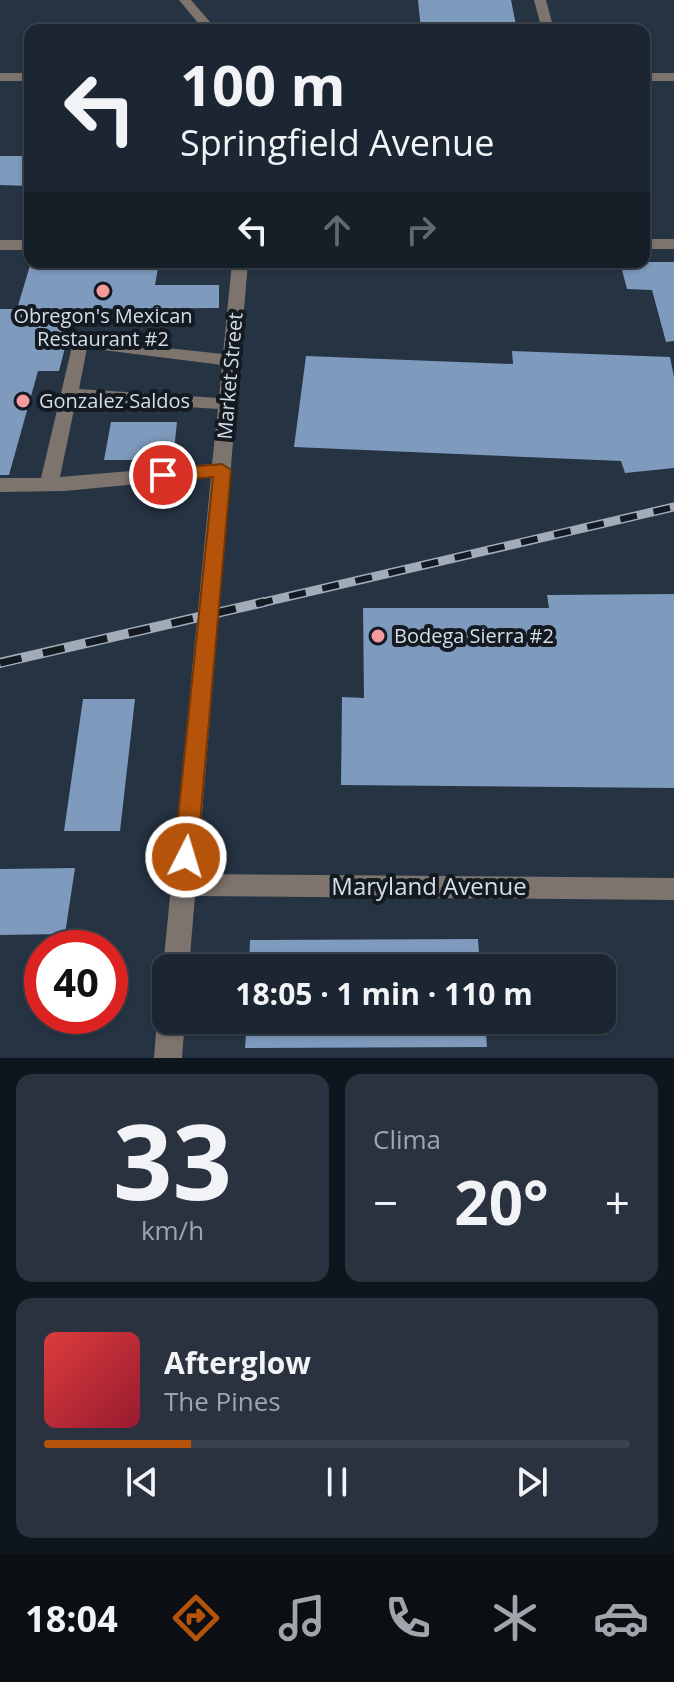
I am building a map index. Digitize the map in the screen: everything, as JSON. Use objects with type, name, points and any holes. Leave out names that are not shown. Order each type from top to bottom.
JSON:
[{"type":"street","points":[[185,0],[206,24]]},
{"type":"street","points":[[540,0],[546,24]]},
{"type":"street","points":[[0,77],[24,77]]},
{"type":"street","points":[[650,77],[674,77]]},
{"type":"street","points":[[650,244],[674,244]]},
{"type":"street","points":[[0,245],[24,245]]},
{"type":"street","name":"Market Street","points":[[177,954],[240,268]]},
{"type":"street","points":[[49,484],[80,342],[232,361]]},
{"type":"street","points":[[70,394],[228,404]]},
{"type":"street","points":[[0,485],[222,470]]},
{"type":"street","name":"Maryland Avenue","points":[[183,885],[674,889]]},
{"type":"street","points":[[168,1058],[170,1034]]},
{"type":"building","points":[[418,0],[511,0],[516,24],[420,24]]},
{"type":"building","points":[[0,156],[24,156],[24,186],[0,185]]},
{"type":"building","points":[[650,262],[674,262],[674,341],[666,342],[652,290],[627,289],[622,268],[650,268]]},
{"type":"building","points":[[29,268],[158,268],[155,285],[219,285],[219,308],[75,309],[59,371],[38,371],[9,475],[0,475],[0,309],[17,309]]},
{"type":"building","points":[[512,351],[670,357],[674,377],[674,468],[625,473],[621,461],[294,447],[306,356],[513,364]]},
{"type":"building","points":[[111,422],[177,422],[173,460],[104,460]]},
{"type":"building","points":[[674,594],[674,788],[341,785],[342,697],[364,698],[363,608],[549,608],[547,595]]},
{"type":"building","points":[[83,699],[135,699],[120,831],[64,831]]},
{"type":"building","points":[[75,868],[66,930],[24,930],[24,935],[0,935],[0,869]]},
{"type":"building","points":[[478,939],[479,954],[250,954],[250,940]]},
{"type":"building","points":[[246,1034],[486,1034],[487,1047],[245,1048]]},
{"type":"railway","points":[[256,604],[674,507]]},
{"type":"railway","points":[[0,663],[264,602]]},
{"type":"place","name":"Obregon's Mexican Restaurant #2","points":[[103,291]]},
{"type":"place","name":"Gonzalez Saldos","points":[[23,401]]},
{"type":"place","name":"Bodega Sierra #2","points":[[378,636]]},
{"type":"route","points":[[163,475],[222,470],[186,857]]}]
